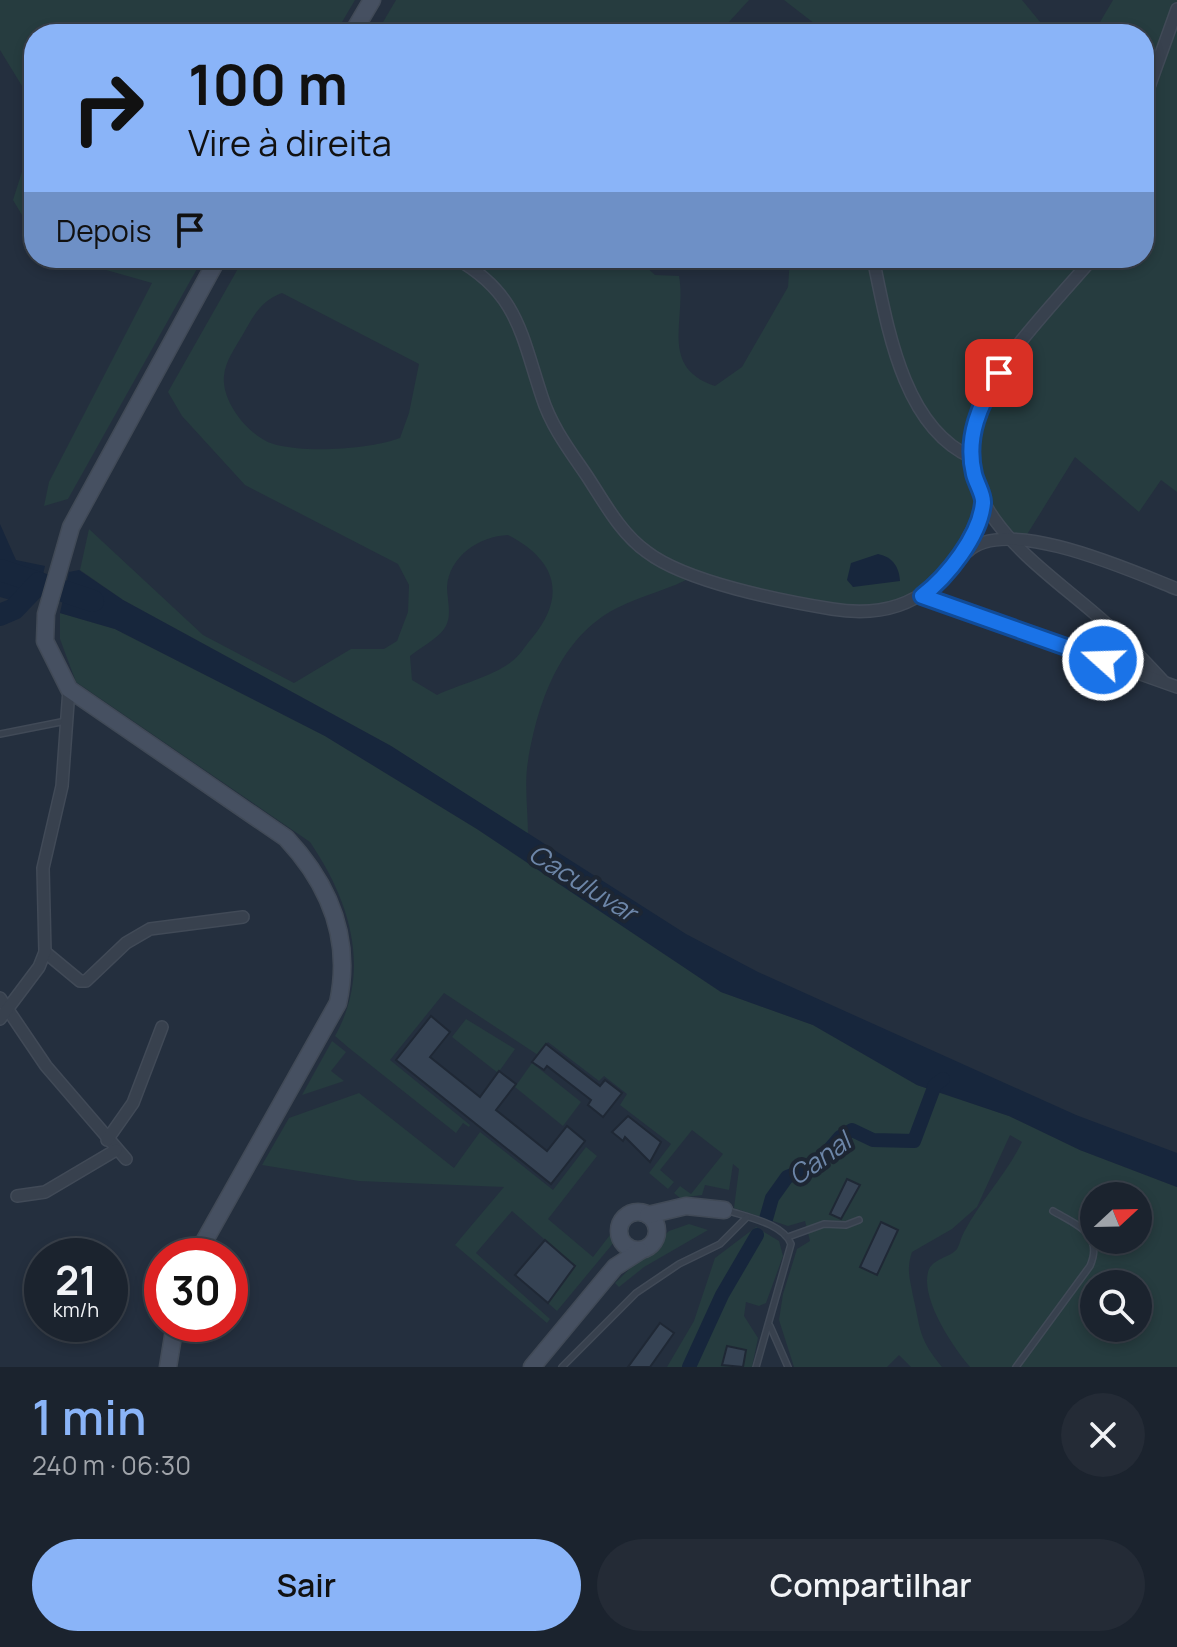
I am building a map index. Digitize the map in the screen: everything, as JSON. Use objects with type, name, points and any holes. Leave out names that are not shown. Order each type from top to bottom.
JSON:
[{"type":"main road","points":[[358,24],[372,0]]},
{"type":"main road","points":[[206,1238],[338,1003],[344,975],[339,924],[307,860],[286,838],[69,689],[45,641],[46,614],[57,566],[91,489],[213,268]]},
{"type":"main road","points":[[648,1215],[686,1206],[705,1205],[724,1210]]},
{"type":"main road","points":[[532,1367],[615,1267],[651,1246],[657,1235],[677,1218],[705,1205]]},
{"type":"main road","points":[[615,1267],[620,1225],[628,1215],[640,1212],[648,1215],[655,1222],[657,1235]]},
{"type":"main road","points":[[620,1238],[627,1248],[640,1251]]},
{"type":"main road","points":[[168,1367],[172,1342]]},
{"type":"street","points":[[1154,73],[1177,9]]},
{"type":"street","points":[[470,268],[494,284],[510,304],[521,328],[543,401],[562,440],[625,530],[644,551],[671,569],[794,602],[836,610],[866,611],[922,596],[986,539],[1005,537],[1084,554],[1177,589]]},
{"type":"street","points":[[875,268],[883,303],[913,396],[953,449],[971,457]]},
{"type":"street","points":[[1085,268],[981,401],[972,436],[971,457],[984,502],[1005,537],[1130,644],[1163,681]]},
{"type":"street","points":[[955,564],[969,541],[984,502]]},
{"type":"street","points":[[922,596],[1177,687]]},
{"type":"street","points":[[0,1019],[39,967],[45,952],[43,868],[62,786],[69,689]]},
{"type":"street","points":[[45,952],[80,981],[86,981],[126,943],[150,929],[243,917]]},
{"type":"street","points":[[0,998],[46,1066],[126,1159]]},
{"type":"street","points":[[107,1140],[133,1103],[162,1027]]},
{"type":"street","points":[[17,1196],[45,1192],[116,1150]]},
{"type":"lane","points":[[0,734],[67,721]]},
{"type":"lane","points":[[724,1210],[747,1217],[788,1237],[824,1224],[846,1225],[859,1220]]},
{"type":"lane","points":[[1016,1367],[1090,1266],[1096,1253],[1095,1242],[1086,1230],[1053,1211]]},
{"type":"lane","points":[[562,1367],[636,1293],[679,1264],[720,1244],[747,1217]]},
{"type":"lane","points":[[756,1367],[789,1258],[788,1237]]},
{"type":"lane","points":[[769,1325],[788,1367]]},
{"type":"green space","points":[[0,0],[355,0],[341,24],[24,24],[24,114],[22,86],[0,50]]},
{"type":"green space","points":[[396,0],[749,0],[727,24],[382,24]]},
{"type":"green space","points":[[784,0],[1022,0],[1042,24],[815,24]]},
{"type":"green space","points":[[1113,0],[1177,0],[1177,492],[1161,480],[1139,512],[1075,457],[1023,541],[1005,537],[984,503],[955,564],[898,605],[836,610],[695,575],[617,608],[597,620],[580,636],[566,654],[546,694],[532,739],[527,770],[528,835],[391,746],[123,600],[80,570],[89,529],[203,635],[294,683],[351,649],[384,649],[397,641],[408,612],[409,585],[398,564],[245,485],[182,416],[168,392],[238,268],[647,268],[655,275],[679,276],[681,354],[686,367],[697,378],[715,386],[742,367],[788,287],[789,268],[1154,268],[1154,24],[1099,24]],"holes":[[[282,293],[419,364],[409,413],[400,438],[340,449],[306,449],[267,442],[240,419],[224,387],[226,366],[250,322],[268,300]],[[508,535],[524,545],[546,567],[553,593],[543,622],[522,651],[495,672],[437,695],[412,680],[410,656],[437,636],[447,624],[449,576],[460,557],[477,544],[497,536]]]},
{"type":"green space","points":[[24,165],[24,218],[13,200]]},
{"type":"green space","points":[[99,268],[197,268],[68,499],[44,506],[49,482],[152,283]]},
{"type":"green space","points":[[60,613],[115,629],[325,736],[477,829],[721,992],[813,1025],[917,1085],[1009,1116],[1080,1150],[1177,1187],[1177,1367],[970,1367],[955,1348],[929,1296],[928,1272],[933,1264],[957,1249],[971,1220],[1016,1154],[1022,1142],[1010,1135],[977,1207],[952,1229],[912,1252],[909,1274],[919,1326],[924,1341],[942,1367],[911,1367],[899,1355],[887,1367],[794,1367],[779,1320],[783,1294],[797,1249],[810,1241],[805,1221],[788,1226],[734,1208],[739,1169],[733,1164],[729,1190],[705,1185],[702,1195],[680,1198],[674,1193],[680,1186],[691,1194],[723,1154],[692,1130],[660,1170],[674,1182],[668,1189],[649,1173],[671,1144],[620,1105],[627,1094],[604,1076],[599,1081],[548,1042],[538,1055],[444,993],[390,1060],[470,1125],[463,1123],[456,1133],[335,1036],[352,986],[354,961],[351,936],[336,888],[310,842],[76,682],[60,639]]},
{"type":"green space","points":[[466,1019],[515,1049],[498,1073],[452,1037]]},
{"type":"green space","points":[[332,1041],[346,1052],[331,1071],[344,1081],[302,1095]]},
{"type":"green space","points":[[532,1063],[581,1102],[563,1126],[515,1087]]},
{"type":"green space","points":[[359,1093],[454,1168],[480,1132],[553,1190],[586,1147],[597,1156],[548,1219],[593,1257],[613,1231],[615,1241],[557,1311],[548,1303],[556,1293],[535,1275],[575,1266],[512,1211],[476,1253],[550,1319],[547,1323],[455,1245],[504,1187],[359,1181],[262,1165],[289,1118]]},
{"type":"green space","points":[[689,1224],[708,1230],[644,1267],[619,1287],[615,1283],[669,1231]]},
{"type":"green space","points":[[756,1227],[779,1241],[783,1256],[766,1303],[759,1306],[746,1302],[744,1316],[758,1338],[752,1367],[667,1367],[694,1321],[715,1258]]},
{"type":"water","points":[[0,524],[16,560],[45,566],[37,599],[28,605],[0,597]]},
{"type":"water","points":[[878,554],[894,563],[900,581],[853,587],[847,580],[851,563]]},
{"type":"water","points":[[79,570],[123,600],[391,746],[686,934],[758,972],[1076,1115],[1177,1153],[1177,1187],[1080,1150],[1009,1116],[917,1085],[813,1025],[721,992],[477,829],[325,736],[115,629],[60,613],[69,572]]},
{"type":"building","points":[[431,1016],[450,1032],[430,1057],[480,1097],[499,1071],[516,1084],[496,1110],[547,1151],[567,1126],[585,1141],[551,1184],[396,1060]]},
{"type":"building","points":[[546,1044],[600,1086],[605,1080],[622,1093],[603,1117],[588,1105],[591,1100],[547,1066],[544,1070],[532,1062]]},
{"type":"building","points":[[628,1116],[661,1142],[650,1162],[625,1137],[623,1141],[612,1132]]},
{"type":"building","points":[[847,1179],[860,1185],[841,1219],[830,1214]]},
{"type":"building","points":[[881,1222],[898,1230],[877,1275],[860,1267]]},
{"type":"building","points":[[545,1240],[575,1266],[548,1303],[515,1275]]},
{"type":"building","points":[[660,1323],[674,1333],[650,1367],[628,1367]]},
{"type":"building","points":[[727,1346],[746,1350],[743,1367],[722,1365]]},
{"type":"waterway","name":"Caculuvar","points":[[0,570],[93,601]]},
{"type":"waterway","points":[[0,615],[14,609],[39,583]]},
{"type":"waterway","name":"Canal","points":[[766,1219],[772,1198],[787,1177],[815,1166],[840,1137],[852,1130],[873,1140],[914,1141],[935,1085],[943,1079]]},
{"type":"waterway","name":"Canal","points":[[689,1367],[722,1295],[757,1235]]},
{"type":"route","points":[[999,373],[981,401],[972,436],[971,457],[984,502],[969,541],[955,564],[937,585],[922,596],[1103,660]]}]
